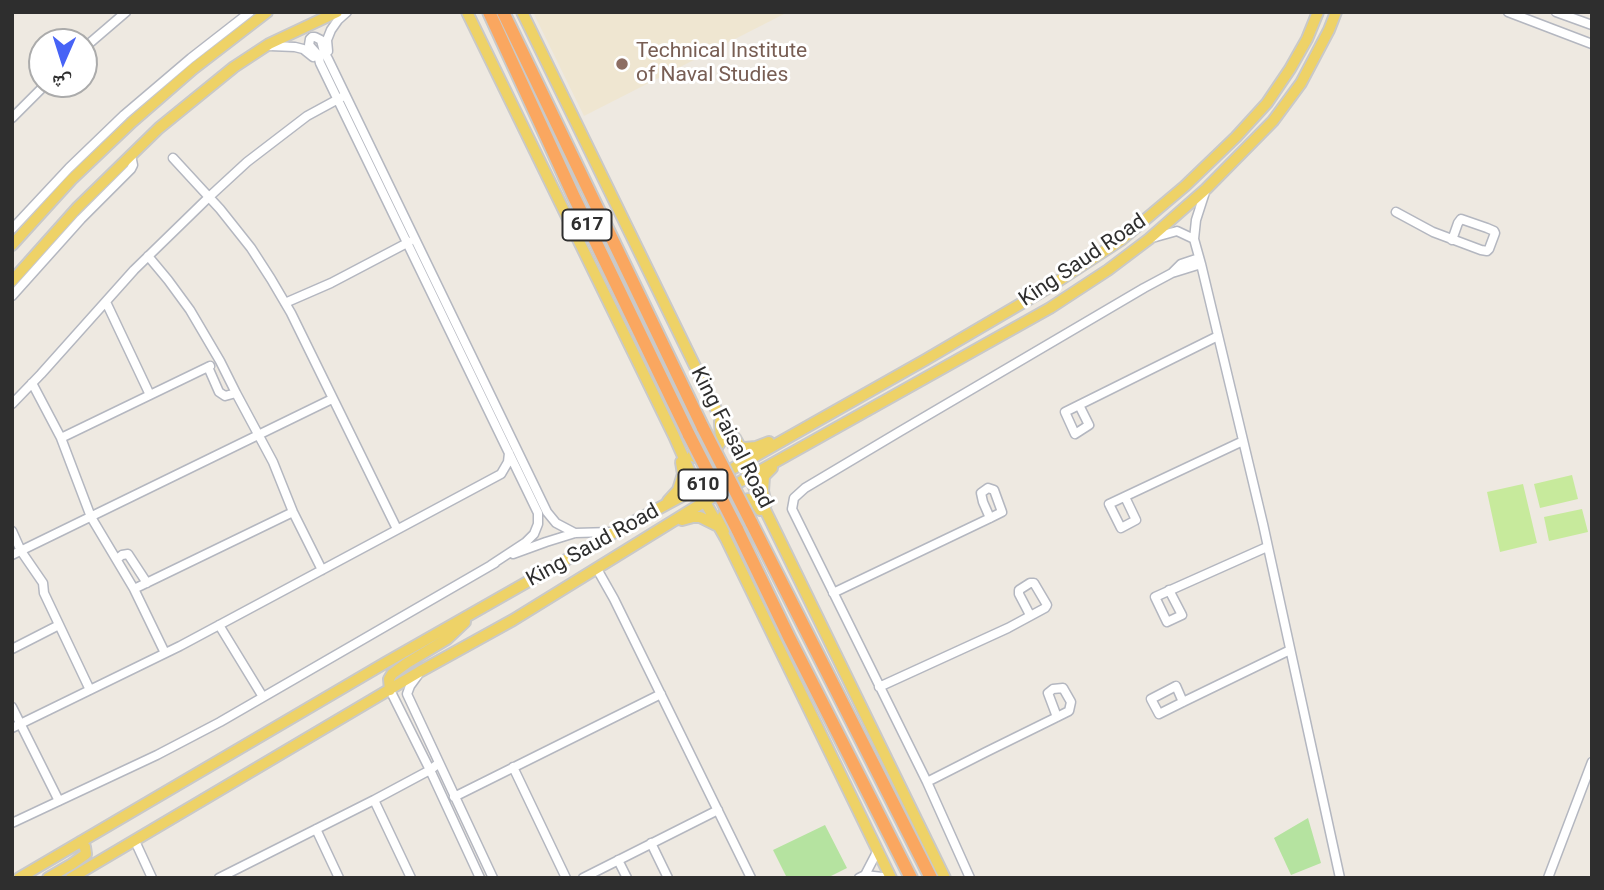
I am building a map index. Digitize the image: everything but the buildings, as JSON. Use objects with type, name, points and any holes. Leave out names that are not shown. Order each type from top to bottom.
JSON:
[{"type":"highway","name":"King Faisal Road","points":[[489,12],[591,233],[789,637],[911,878]]},
{"type":"highway","name":"King Faisal Road","points":[[502,12],[703,428],[931,878]]},
{"type":"main road","points":[[12,245],[71,180],[131,122],[193,69],[267,12]]},
{"type":"main road","points":[[12,281],[78,207],[159,128],[234,67],[267,46],[337,12]]},
{"type":"main road","points":[[467,12],[697,488],[726,539],[891,878]]},
{"type":"main road","points":[[522,12],[945,878]]},
{"type":"main road","name":"King Saud Road","points":[[19,878],[385,663],[615,532],[743,463],[1046,289],[1121,240],[1185,186],[1267,103],[1307,39],[1318,12]]},
{"type":"main road","name":"King Saud Road","points":[[71,878],[419,672],[513,620],[704,502],[1050,308],[1108,270],[1149,239],[1206,189],[1289,102],[1329,30],[1335,12]]},
{"type":"main road","points":[[674,436],[689,454],[695,457],[712,452],[722,441],[719,416]]},
{"type":"main road","points":[[719,416],[740,447],[755,447],[791,435]]},
{"type":"main road","points":[[662,507],[678,490],[682,474],[674,436]]},
{"type":"main road","points":[[770,523],[763,491],[764,477],[768,471],[797,450]]},
{"type":"main road","points":[[726,539],[721,521],[725,511],[744,500],[755,502],[770,523]]},
{"type":"main road","points":[[669,524],[700,517],[718,526]]},
{"type":"main road","points":[[390,690],[389,679],[392,674],[447,639],[496,600]]},
{"type":"main road","points":[[48,878],[86,855],[86,846],[80,842]]},
{"type":"street","points":[[98,36],[127,12]]},
{"type":"street","points":[[12,229],[69,167],[124,115],[250,12]]},
{"type":"street","points":[[12,823],[157,755],[220,722],[491,565],[526,542],[536,530],[538,513],[324,61],[329,35],[334,25],[347,12]]},
{"type":"street","points":[[1508,12],[1592,44]]},
{"type":"street","points":[[1556,12],[1592,26]]},
{"type":"street","points":[[267,46],[295,47],[324,61]]},
{"type":"street","points":[[12,404],[148,256],[209,197],[247,162],[307,116],[342,97]]},
{"type":"street","points":[[12,118],[32,98]]},
{"type":"street","points":[[12,296],[81,219],[131,169],[131,155]]},
{"type":"street","points":[[173,158],[251,248],[285,303],[397,529]]},
{"type":"street","points":[[1206,189],[1196,220],[1194,239],[1268,547],[1340,878]]},
{"type":"street","points":[[1396,212],[1433,232],[1452,240],[1487,251],[1495,233],[1461,219],[1452,240]]},
{"type":"street","points":[[1149,239],[1177,231],[1194,239]]},
{"type":"street","points":[[285,303],[331,283],[411,241]]},
{"type":"street","points":[[411,241],[547,512],[556,523],[575,533]]},
{"type":"street","points":[[148,256],[190,310],[220,361],[273,462],[293,512],[322,570]]},
{"type":"street","points":[[970,878],[927,782],[792,509],[794,498],[805,488],[1144,288],[1200,261]]},
{"type":"street","points":[[106,302],[150,395]]},
{"type":"street","points":[[1079,405],[1218,336]]},
{"type":"street","points":[[61,438],[220,361]]},
{"type":"street","points":[[208,367],[219,392],[225,396],[236,393]]},
{"type":"street","points":[[33,383],[61,438],[91,517],[134,589],[165,653]]},
{"type":"street","points":[[12,555],[332,399]]},
{"type":"street","points":[[1125,497],[1243,441]]},
{"type":"street","points":[[17,726],[219,625],[501,474],[508,462],[509,453]]},
{"type":"street","points":[[501,474],[522,478]]},
{"type":"street","points":[[134,589],[293,512]]},
{"type":"street","points":[[834,593],[990,518]]},
{"type":"street","points":[[12,531],[21,551],[43,583],[44,593],[90,690]]},
{"type":"street","points":[[491,565],[575,533],[615,532]]},
{"type":"street","points":[[1169,590],[1268,547]]},
{"type":"street","points":[[117,559],[128,554],[147,583]]},
{"type":"street","points":[[597,569],[751,878]]},
{"type":"street","points":[[879,687],[1008,628],[1030,615]]},
{"type":"street","points":[[12,649],[59,625]]},
{"type":"street","points":[[219,625],[263,697]]},
{"type":"street","points":[[1183,702],[1290,650]]},
{"type":"street","points":[[419,672],[407,694],[493,878]]},
{"type":"street","points":[[390,690],[480,878]]},
{"type":"street","points":[[454,797],[661,694]]},
{"type":"street","points":[[12,706],[17,726],[59,801]]},
{"type":"street","points":[[927,782],[1057,717]]},
{"type":"street","points":[[1549,878],[1592,762]]},
{"type":"street","points":[[222,877],[374,800],[439,763]]},
{"type":"street","points":[[513,767],[566,878]]},
{"type":"street","points":[[374,800],[411,878]]},
{"type":"street","points":[[583,878],[718,810]]},
{"type":"street","points":[[316,829],[339,878]]},
{"type":"street","points":[[135,841],[152,878]]},
{"type":"street","points":[[651,844],[668,878]]},
{"type":"street","points":[[878,850],[862,876],[891,878]]},
{"type":"street","points":[[618,860],[627,878]]},
{"type":"shaded area","name":"Technical Institute of Naval Studies","points":[[533,12],[788,12],[584,116]]},
{"type":"green space","points":[[1572,475],[1578,499],[1540,508],[1534,484]]},
{"type":"green space","points":[[1523,484],[1537,543],[1500,552],[1487,492]]},
{"type":"green space","points":[[1582,509],[1588,532],[1549,541],[1544,517]]},
{"type":"green space","points":[[1308,818],[1321,863],[1291,875],[1274,838]]},
{"type":"green space","points":[[825,825],[847,868],[827,878],[787,878],[773,850]]},
{"type":"place","name":"Technical Institute of Naval Studies","points":[[622,64]]}]
